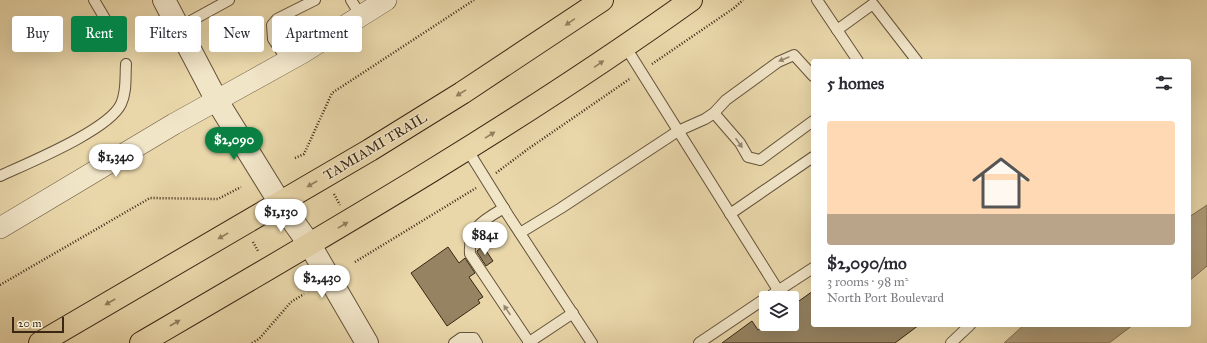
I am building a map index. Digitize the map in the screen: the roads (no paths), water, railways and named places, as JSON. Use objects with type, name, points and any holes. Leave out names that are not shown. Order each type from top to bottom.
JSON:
[{"type":"main road","name":"TAMIAMI TRAIL","points":[[40,343],[370,150],[462,93],[602,0]]},
{"type":"main road","points":[[141,343],[310,244],[508,124],[691,0]]},
{"type":"street","points":[[164,0],[172,16]]},
{"type":"street","points":[[0,228],[174,124],[288,61],[356,8],[386,0]]},
{"type":"street","points":[[190,52],[216,101],[280,203],[310,244],[361,341]]},
{"type":"lane","points":[[94,0],[103,16]]},
{"type":"lane","points":[[200,16],[229,0]]},
{"type":"lane","points":[[288,61],[273,39],[272,25],[277,19],[314,0]]},
{"type":"lane","points":[[817,0],[857,59]]},
{"type":"lane","points":[[837,30],[873,4],[915,59]]},
{"type":"lane","points":[[624,46],[778,290],[811,269]]},
{"type":"lane","points":[[520,233],[561,208],[678,130],[705,119],[714,113],[726,100],[778,62],[794,55],[811,74]]},
{"type":"lane","points":[[0,176],[59,149],[107,120],[120,106],[125,94],[126,64]]},
{"type":"lane","points":[[714,113],[740,143],[748,157],[760,160],[811,122]]},
{"type":"lane","points":[[467,149],[592,343]]},
{"type":"lane","points":[[730,214],[811,158]]},
{"type":"lane","points":[[504,208],[482,221],[476,227],[470,240],[470,254],[529,343],[573,313]]},
{"type":"lane","points":[[699,343],[759,303]]},
{"type":"lane","points":[[951,343],[968,327]]},
{"type":"lane","points":[[454,343],[461,338],[474,338],[477,343]]}]
